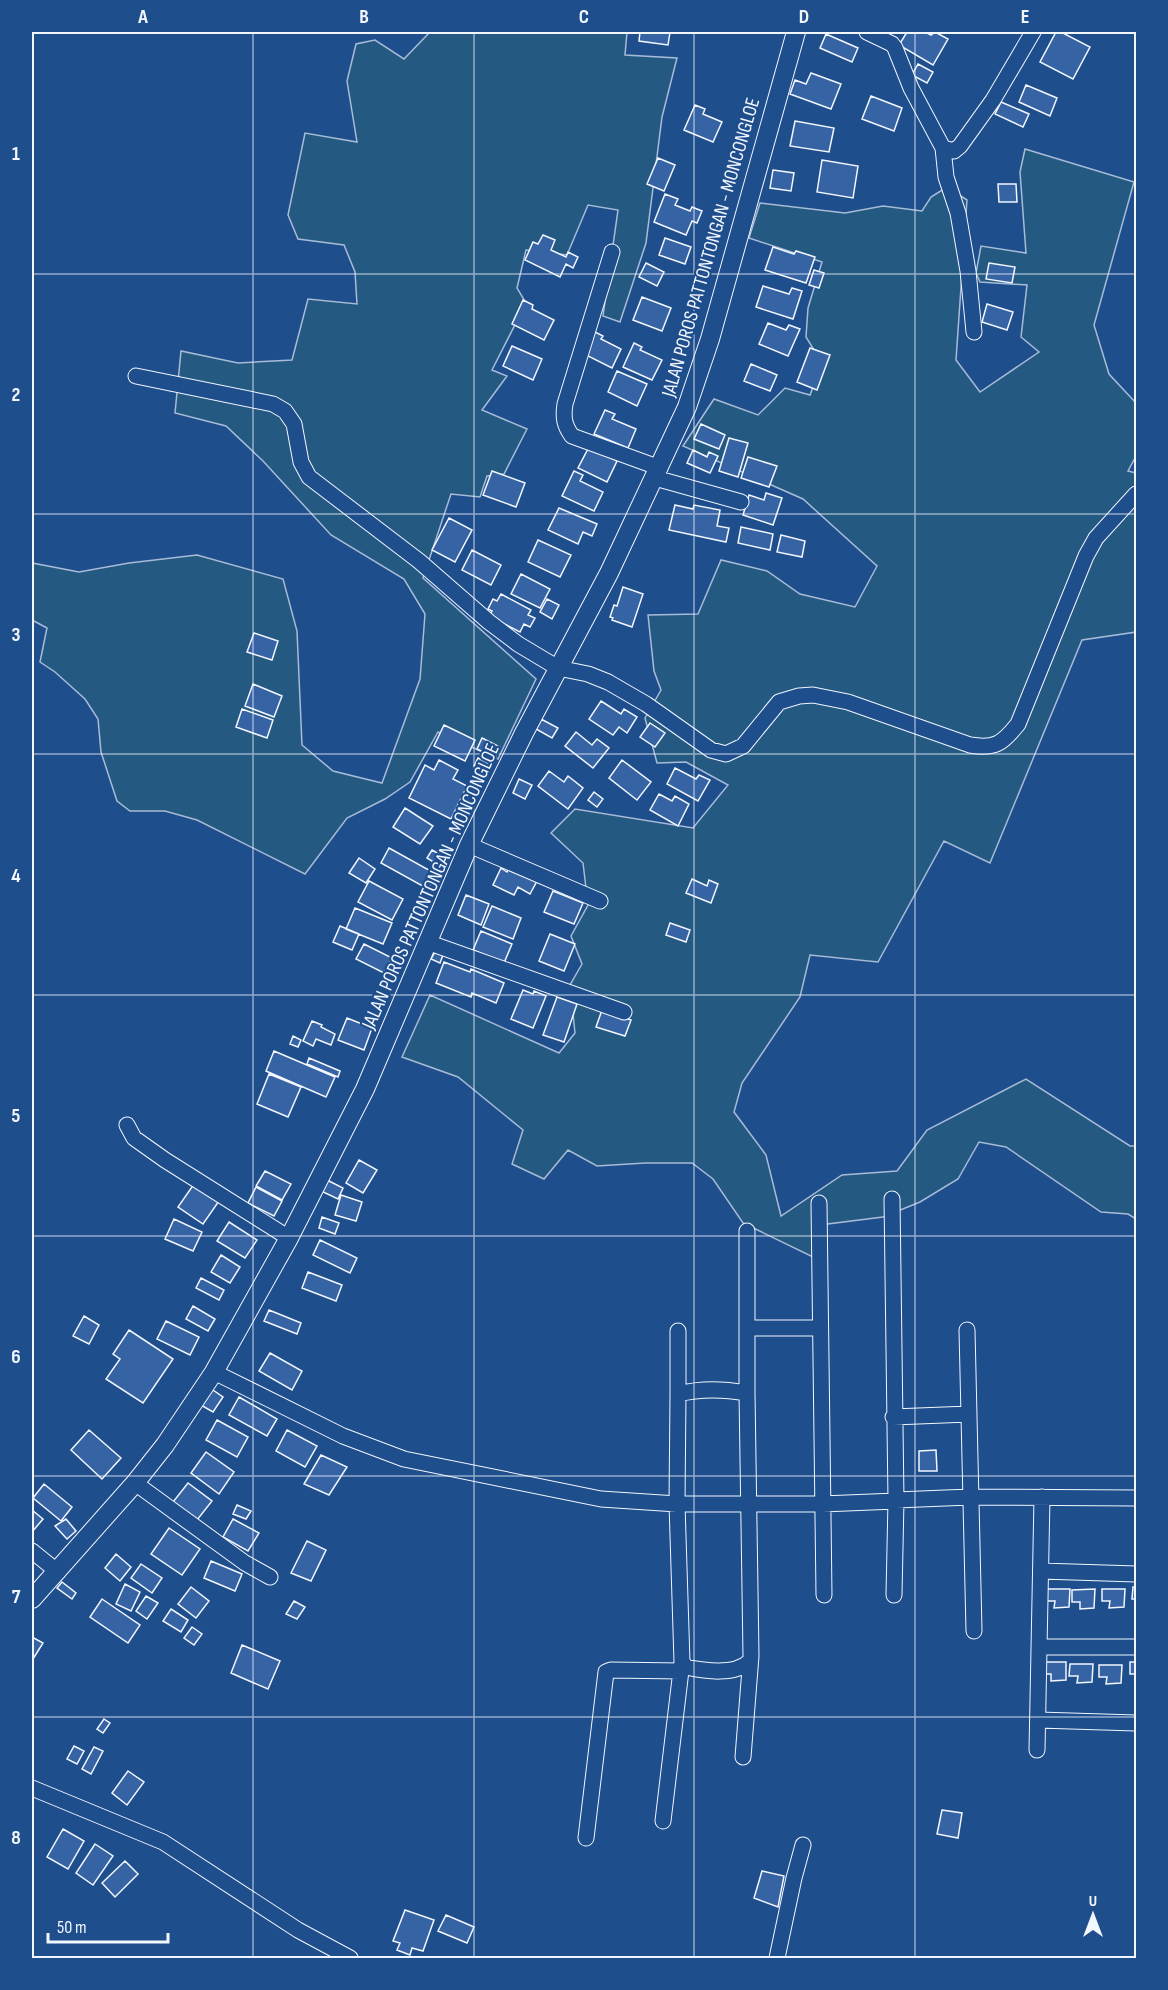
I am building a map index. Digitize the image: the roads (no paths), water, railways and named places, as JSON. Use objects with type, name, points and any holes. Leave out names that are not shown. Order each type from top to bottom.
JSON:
[{"type":"street","name":"JALAN POROS PATTONTONGAN - MONCONGLOE","points":[[32,1599],[135,1483],[165,1445],[214,1372],[289,1238],[365,1089],[468,845],[524,733],[609,573],[658,473],[687,407],[710,339],[796,32]]},
{"type":"street","points":[[867,32],[892,44],[895,48],[911,88],[943,148],[946,177],[958,213],[962,236],[974,332]]},
{"type":"street","points":[[943,148],[954,151],[960,146],[993,100],[1033,32]]},
{"type":"street","points":[[612,252],[565,404],[563,417],[566,427],[572,436],[658,473],[741,502]]},
{"type":"street","points":[[136,376],[273,404],[285,411],[294,424],[301,462],[309,477],[419,561],[489,622],[518,644],[558,668],[588,674],[608,682],[646,704],[719,753],[726,754],[743,746],[780,702],[799,696],[813,695],[848,702],[970,745],[987,747],[998,744],[1008,737],[1018,724],[1086,556],[1096,538],[1137,494]]},
{"type":"street","points":[[468,845],[600,901]]},
{"type":"street","points":[[427,942],[624,1012]]},
{"type":"street","points":[[127,1125],[134,1138],[165,1160],[289,1238]]},
{"type":"street","points":[[892,1199],[893,1417],[896,1500],[894,1595]]},
{"type":"street","points":[[819,1203],[824,1595]]},
{"type":"street","points":[[743,1757],[750,1661],[747,1231]]},
{"type":"street","points":[[747,1328],[820,1328]]},
{"type":"street","points":[[967,1330],[974,1631]]},
{"type":"street","points":[[663,1821],[681,1666],[677,1504],[678,1331]]},
{"type":"street","points":[[214,1372],[343,1436],[404,1459],[601,1499],[677,1504],[822,1504],[970,1497],[1137,1498]]},
{"type":"street","points":[[678,1394],[703,1389],[747,1393]]},
{"type":"street","points":[[893,1417],[969,1414]]},
{"type":"street","points":[[135,1483],[245,1563],[270,1577]]},
{"type":"street","points":[[1037,1750],[1042,1497]]},
{"type":"street","points":[[32,1551],[58,1572]]},
{"type":"street","points":[[1041,1571],[1137,1574]]},
{"type":"street","points":[[1039,1647],[1137,1647]]},
{"type":"street","points":[[586,1838],[606,1672],[681,1666],[712,1670],[739,1670],[750,1661]]},
{"type":"street","points":[[1038,1720],[1137,1723]]},
{"type":"street","points":[[32,1788],[163,1842],[298,1930],[350,1959]]},
{"type":"street","points":[[777,1959],[803,1845]]}]
